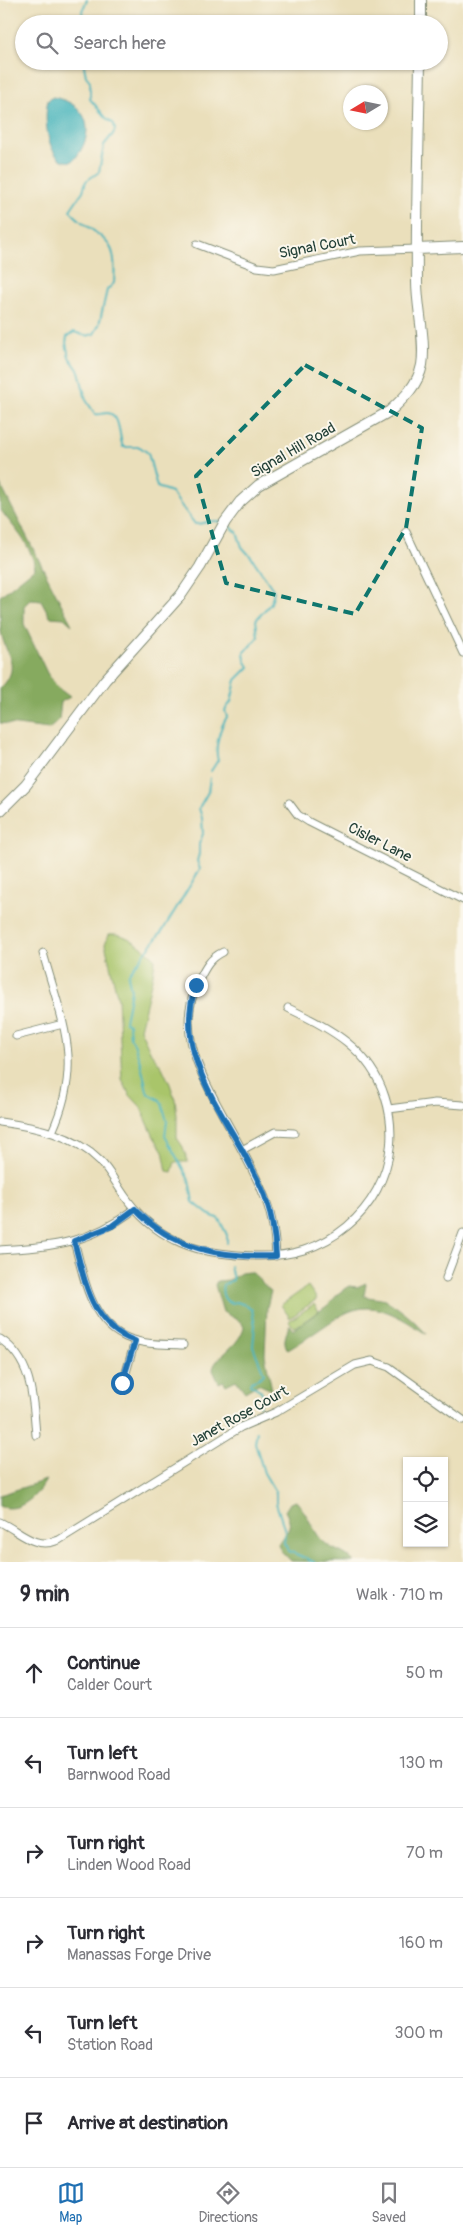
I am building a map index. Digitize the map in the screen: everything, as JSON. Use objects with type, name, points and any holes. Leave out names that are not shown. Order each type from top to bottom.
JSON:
[{"type":"main road","points":[[421,0],[421,15]]},
{"type":"main road","name":"Signal Hill Road","points":[[2,807],[26,785],[98,688],[186,588],[225,522],[240,502],[259,485],[390,411],[410,391],[420,374],[423,353],[417,294],[420,70]]},
{"type":"main road","points":[[417,249],[463,247]]},
{"type":"street","name":"Signal Court","points":[[197,244],[257,267],[274,268],[360,251],[417,249]]},
{"type":"street","points":[[406,532],[463,653]]},
{"type":"street","name":"Cisler Lane","points":[[289,803],[298,816],[463,900]]},
{"type":"street","points":[[223,952],[211,960],[196,985],[189,1009],[189,1033],[201,1074],[242,1150],[269,1207],[276,1256]]},
{"type":"street","points":[[43,953],[68,1049],[69,1075],[64,1101],[52,1132]]},
{"type":"street","points":[[0,1122],[33,1126],[52,1132],[73,1141],[91,1152],[111,1174],[135,1209],[161,1232],[199,1250],[243,1256],[276,1256],[304,1250],[332,1238],[343,1230],[363,1212],[378,1189],[387,1167],[391,1140],[389,1109],[379,1080],[357,1050],[328,1028],[288,1008]]},
{"type":"street","points":[[16,1036],[63,1024]]},
{"type":"street","points":[[389,1109],[435,1103],[463,1105]]},
{"type":"street","points":[[242,1150],[275,1132],[294,1133]]},
{"type":"street","points":[[0,1250],[74,1241],[112,1226],[135,1209]]},
{"type":"street","points":[[446,1278],[463,1233]]},
{"type":"street","points":[[74,1241],[90,1299],[95,1309],[116,1332],[135,1341],[183,1345]]},
{"type":"street","points":[[0,1339],[16,1353],[27,1371],[33,1396],[36,1435]]},
{"type":"street","points":[[122,1383],[135,1341]]},
{"type":"street","name":"Janet Rose Court","points":[[0,1522],[35,1543],[49,1543],[59,1540],[241,1427],[276,1412],[365,1361],[377,1362],[389,1367],[463,1420]]},
{"type":"highlighted area","points":[[305,365],[422,428],[406,528],[355,614],[226,583],[196,476]]},
{"type":"green space","points":[[0,484],[72,625],[64,618],[50,617],[41,600],[31,599],[24,606],[24,624],[47,673],[58,688],[70,697],[61,702],[59,720],[49,729],[0,723],[0,689],[10,674],[11,661],[1,632],[0,596],[35,568],[26,544],[0,509]]},
{"type":"green space","points":[[109,934],[121,935],[133,941],[153,956],[155,960],[140,1029],[151,1053],[162,1067],[175,1099],[177,1138],[183,1147],[188,1162],[175,1162],[172,1172],[167,1171],[163,1151],[154,1137],[140,1106],[129,1094],[122,1079],[118,999],[105,944]]},
{"type":"green space","points":[[249,1272],[256,1276],[271,1291],[267,1307],[265,1355],[272,1390],[258,1384],[245,1392],[236,1380],[226,1385],[223,1381],[219,1383],[213,1370],[217,1360],[237,1341],[244,1327],[241,1322],[223,1312],[215,1285],[217,1281],[229,1280],[241,1273]]},
{"type":"green space","points":[[366,1283],[364,1296],[389,1302],[413,1320],[426,1334],[402,1319],[383,1311],[368,1308],[354,1310],[340,1316],[288,1350],[285,1341],[289,1325],[293,1330],[328,1305],[340,1292],[350,1286],[357,1287]]},
{"type":"green space","points":[[308,1286],[317,1299],[290,1318],[281,1305]]},
{"type":"green space","points":[[314,1304],[319,1311],[294,1328],[289,1321]]},
{"type":"green space","points":[[46,1480],[38,1492],[21,1506],[7,1508],[0,1506],[0,1495]]},
{"type":"green space","points":[[296,1501],[321,1540],[354,1562],[291,1561],[281,1551],[278,1544],[289,1525],[285,1511],[290,1503]]},
{"type":"water","points":[[53,97],[75,106],[82,113],[86,122],[85,141],[81,151],[73,161],[64,161],[57,157],[49,140],[46,118],[48,100]]},
{"type":"waterway","points":[[83,15],[82,11],[87,0]]},
{"type":"waterway","points":[[85,70],[90,81],[90,99],[106,118],[114,124],[115,130],[104,145],[99,172],[86,181],[83,191],[70,210],[109,245],[114,259],[115,270],[114,283],[107,290],[99,325],[94,334],[86,336],[74,332],[67,337],[66,343],[69,357],[79,371],[86,400],[95,414],[112,414],[119,427],[123,447],[140,447],[148,453],[157,487],[171,492],[195,524],[220,522]]},
{"type":"waterway","points":[[211,771],[218,760],[217,744],[227,717],[225,710],[231,702],[236,680],[249,667],[244,653],[258,637],[256,620],[271,603],[274,591],[252,558],[242,547],[237,532],[228,525]]},
{"type":"waterway","points":[[210,778],[208,792],[199,808],[203,834],[199,844],[197,861],[200,869],[163,930],[128,976],[131,990],[125,1022],[129,1024],[130,1037],[137,1054],[148,1094],[160,1100],[162,1104],[167,1121],[165,1136],[189,1180],[193,1202],[208,1214],[219,1219],[227,1235],[227,1243]]},
{"type":"waterway","points":[[230,1266],[233,1280],[223,1285],[225,1299],[231,1303],[237,1302],[248,1306],[252,1310],[255,1325],[253,1346],[264,1374],[251,1381],[250,1384],[263,1394],[259,1406]]},
{"type":"waterway","points":[[257,1431],[255,1443],[264,1473],[276,1493],[276,1503],[285,1531],[284,1543],[289,1551],[314,1562]]},
{"type":"route","points":[[122,1383],[135,1341],[121,1335],[107,1325],[95,1309],[90,1299],[74,1241],[86,1238],[112,1226],[135,1209],[161,1232],[174,1240],[199,1250],[213,1253],[276,1256],[275,1238],[269,1207],[259,1183],[201,1074],[192,1049],[188,1022],[189,1009],[196,985]]}]
